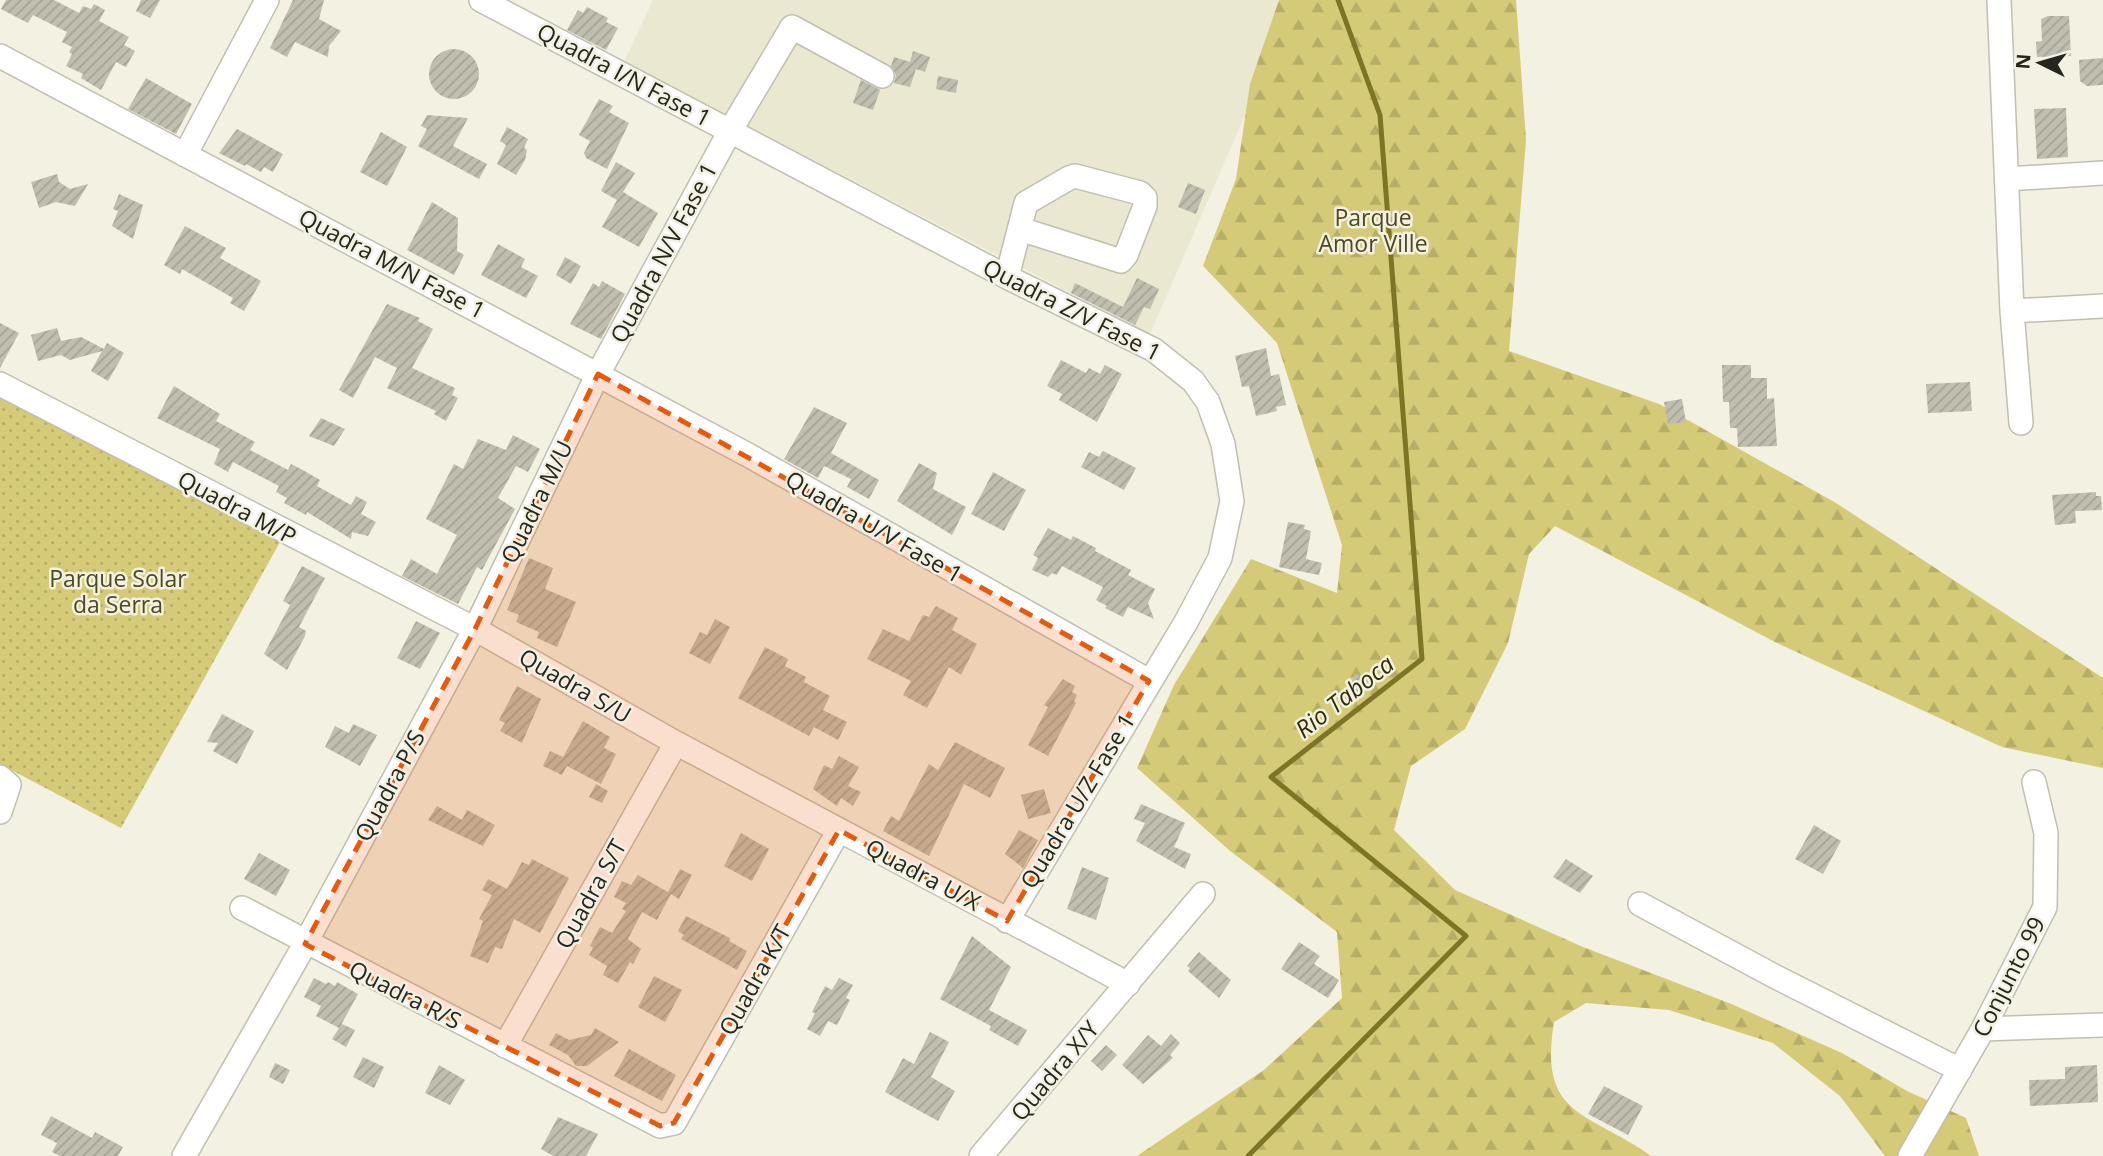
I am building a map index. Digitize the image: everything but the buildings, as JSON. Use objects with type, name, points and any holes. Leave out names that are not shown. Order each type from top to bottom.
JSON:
[{"type":"street","points":[[185,155],[267,0]]},
{"type":"street","name":"Quadra I/N Fase 1","points":[[481,0],[730,131]]},
{"type":"street","points":[[1999,0],[2012,310],[2021,423]]},
{"type":"street","name":"Quadra N/V Fase 1","points":[[598,374],[730,131],[792,27],[882,76]]},
{"type":"street","name":"Quadra M/N Fase 1","points":[[0,56],[598,374]]},
{"type":"street","name":"Quadra Z/V Fase 1","points":[[730,131],[1170,360],[1193,381],[1217,422],[1232,500],[1220,558],[1186,622],[1149,681]]},
{"type":"street","points":[[2007,179],[2103,173]]},
{"type":"street","points":[[1007,277],[1026,203],[1074,176],[1140,193],[1145,198],[1145,206],[1126,256],[1121,261],[1020,229]]},
{"type":"street","points":[[2012,310],[2103,306]]},
{"type":"street","name":"Quadra M/U","points":[[475,629],[598,374]]},
{"type":"street","name":"Quadra U/V Fase 1","points":[[598,374],[748,454],[1149,681]]},
{"type":"street","name":"Quadra M/P","points":[[0,384],[475,629]]},
{"type":"street","name":"Quadra S/U","points":[[475,629],[676,743],[839,830]]},
{"type":"street","name":"Quadra P/S","points":[[184,1156],[305,944],[475,629]]},
{"type":"street","name":"Quadra U/Z Fase 1","points":[[1007,921],[1149,681]]},
{"type":"street","name":"Quadra S/T","points":[[505,1046],[676,743]]},
{"type":"street","points":[[0,812],[4,781]]},
{"type":"street","name":"Conjunto 99","points":[[1910,1156],[1983,1029],[2045,907],[2046,832],[2034,782]]},
{"type":"street","name":"Quadra U/X","points":[[839,830],[1128,984]]},
{"type":"street","name":"Quadra K/T","points":[[667,1126],[674,1123],[839,830]]},
{"type":"street","name":"Quadra X/Y","points":[[981,1156],[1203,894]]},
{"type":"street","points":[[1640,904],[1776,978],[1960,1070]]},
{"type":"street","name":"Quadra R/S","points":[[242,908],[305,944],[660,1126],[667,1126]]},
{"type":"street","points":[[1983,1029],[2103,1026]]},
{"type":"highlighted area","points":[[598,374],[1149,681],[1007,921],[839,830],[674,1123],[660,1126],[305,944],[475,629]]},
{"type":"shaded area","points":[[653,0],[1295,0],[1150,334],[624,62]]},
{"type":"green space","name":"Parque Amor Ville","points":[[1279,0],[1516,0],[1526,140],[1509,351],[1659,404],[1836,503],[2103,678],[2103,768],[2002,747],[1775,642],[1555,526],[1529,554],[1508,643],[1465,729],[1411,766],[1394,830],[1455,890],[1583,947],[1729,1003],[1842,1053],[1907,1091],[1966,1118],[1979,1156],[1885,1156],[1840,1096],[1773,1043],[1669,1010],[1586,1003],[1554,1022],[1551,1053],[1554,1077],[1561,1095],[1588,1119],[1651,1156],[1137,1156],[1264,1070],[1342,998],[1337,932],[1229,850],[1137,768],[1174,685],[1251,559],[1337,593],[1342,545],[1277,343],[1203,266],[1236,179],[1250,84]]},
{"type":"green space","name":"Parque Solar da Serra","points":[[0,393],[280,542],[121,828],[0,764]]},
{"type":"waterway","name":"Rio Taboca","points":[[1248,1156],[1466,936],[1271,777],[1422,659],[1380,115],[1338,0]]}]
